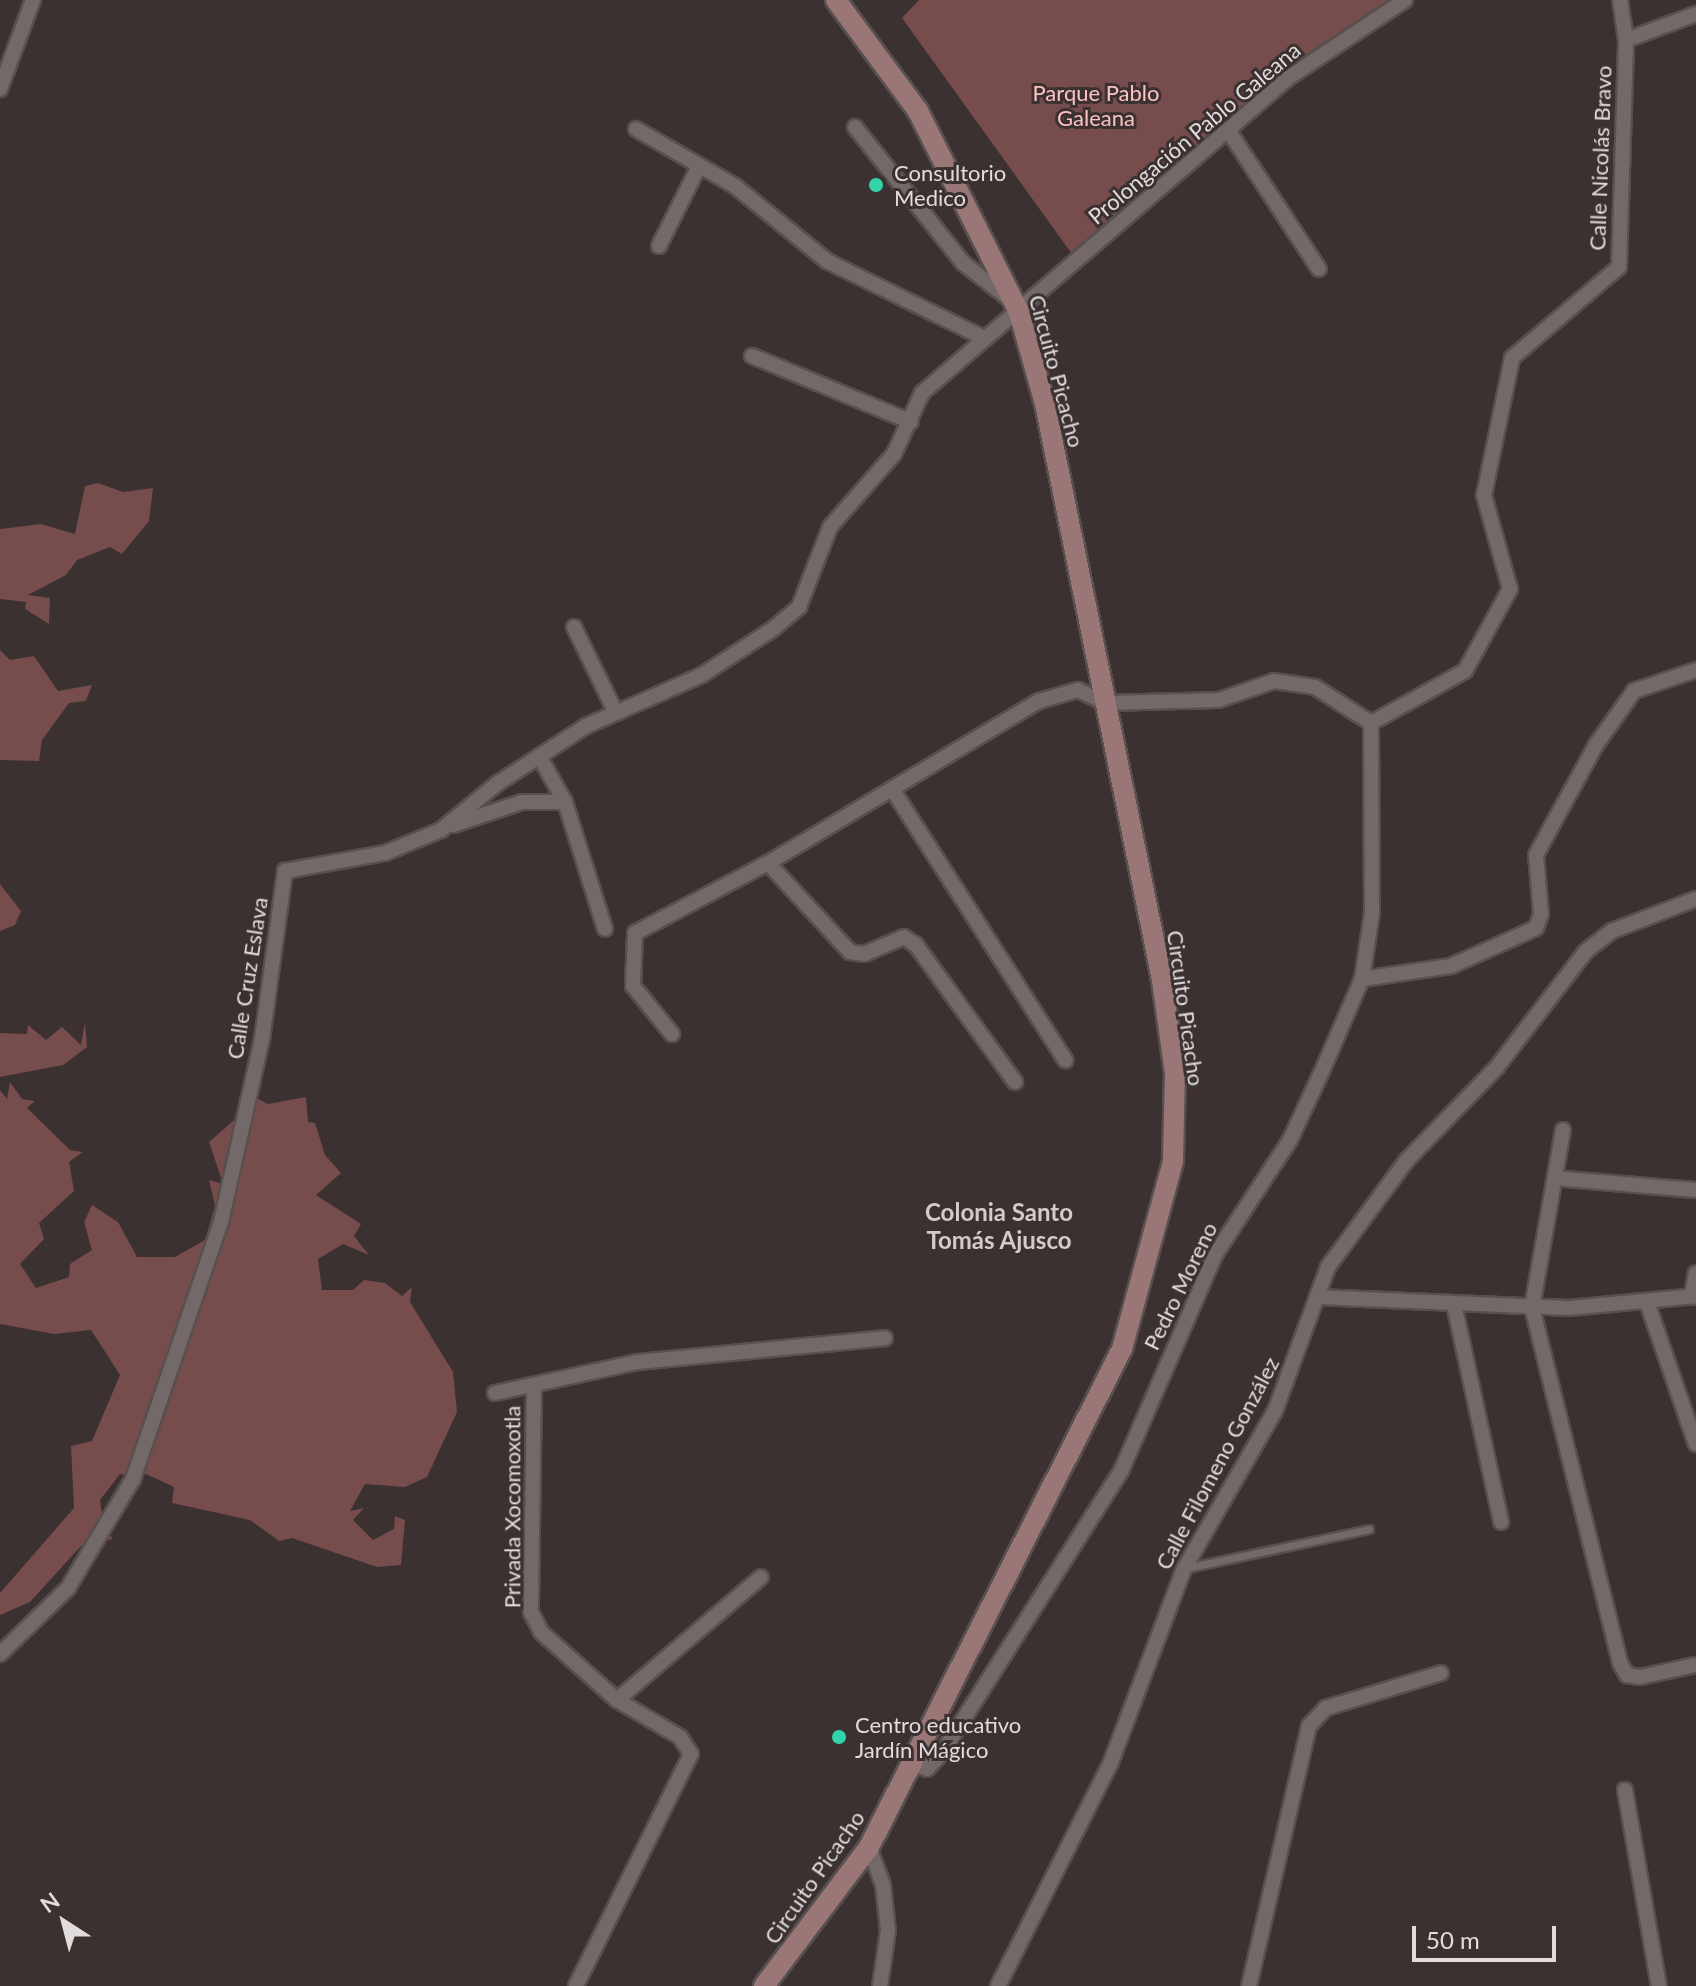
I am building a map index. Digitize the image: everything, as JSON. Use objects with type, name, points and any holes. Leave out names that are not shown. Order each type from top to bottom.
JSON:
[{"type":"main road","name":"Circuito Picacho","points":[[764,1986],[869,1847],[1122,1349],[1173,1161],[1175,1074],[1162,980],[1045,404],[1018,307],[918,111],[836,0]]},
{"type":"street","points":[[0,89],[33,0]]},
{"type":"street","name":"Prolongación Pablo Galeana","points":[[1018,307],[1291,76],[1405,0]]},
{"type":"street","name":"Calle Nicolás Bravo","points":[[1371,723],[1465,671],[1510,589],[1484,495],[1512,358],[1619,267],[1626,40],[1620,0]]},
{"type":"street","points":[[1626,40],[1696,14]]},
{"type":"street","points":[[855,127],[963,263],[1018,307]]},
{"type":"street","points":[[636,129],[735,186],[827,261],[982,337]]},
{"type":"street","points":[[1228,130],[1319,269]]},
{"type":"street","points":[[659,246],[699,166]]},
{"type":"street","name":"Calle Cruz Eslava","points":[[0,1654],[68,1588],[133,1479],[221,1222],[262,1039],[285,871],[385,853],[441,830],[539,756],[616,713],[702,675],[799,607],[830,527],[870,485],[911,422],[922,393],[1018,307]]},
{"type":"street","points":[[752,356],[911,422]]},
{"type":"street","points":[[574,627],[616,713]]},
{"type":"street","points":[[1362,979],[1451,966],[1536,928],[1541,914],[1536,855],[1596,745],[1634,691],[1696,670]]},
{"type":"street","points":[[672,1034],[633,986],[635,933],[768,863],[1039,701],[1078,690],[1106,703],[1219,700],[1274,681],[1315,687],[1371,723]]},
{"type":"street","name":"Pedro Moreno","points":[[910,1763],[927,1769],[942,1753],[1122,1469],[1215,1255],[1290,1140],[1362,979],[1372,913],[1371,723]]},
{"type":"street","points":[[539,756],[565,802],[605,929]]},
{"type":"street","points":[[892,789],[1065,1060]]},
{"type":"street","points":[[441,830],[522,802],[565,802]]},
{"type":"street","points":[[768,863],[850,952],[864,954],[904,937],[916,945],[1015,1082]]},
{"type":"street","name":"Calle Filomeno González","points":[[998,1986],[1111,1762],[1184,1569],[1275,1411],[1328,1267],[1407,1160],[1497,1067],[1586,951],[1612,931],[1696,899]]},
{"type":"street","points":[[1563,1130],[1532,1307],[1620,1663],[1627,1675],[1640,1677],[1695,1665]]},
{"type":"street","points":[[1555,1178],[1696,1190]]},
{"type":"street","points":[[1317,1297],[1532,1307],[1647,1302],[1694,1297],[1696,1273]]},
{"type":"street","points":[[1647,1302],[1696,1444]]},
{"type":"street","points":[[1454,1304],[1501,1522]]},
{"type":"street","points":[[495,1393],[534,1387],[637,1362],[885,1338]]},
{"type":"street","name":"Privada Xocomoxotla","points":[[534,1387],[531,1612],[541,1632],[617,1700],[688,1744],[691,1754],[576,1986]]},
{"type":"street","points":[[617,1700],[761,1577]]},
{"type":"street","points":[[1249,1986],[1309,1726],[1326,1708],[1441,1673]]},
{"type":"street","points":[[1625,1790],[1659,1986]]},
{"type":"street","points":[[869,1847],[883,1885],[888,1930],[880,1986]]},
{"type":"lane","points":[[1184,1569],[1369,1529]]},
{"type":"green space","name":"Parque Pablo Galeana","points":[[919,0],[1405,0],[1291,76],[1077,261],[902,18]]},
{"type":"green space","points":[[98,483],[123,492],[153,488],[149,521],[122,554],[110,547],[77,560],[66,575],[28,595],[50,598],[49,624],[25,609],[26,602],[0,599],[0,529],[41,524],[75,534],[85,486]]},
{"type":"green space","points":[[0,650],[10,660],[34,656],[58,691],[92,685],[86,701],[69,703],[42,740],[39,761],[0,760]]},
{"type":"green space","points":[[0,884],[21,911],[15,925],[0,931]]},
{"type":"green space","points":[[85,1022],[87,1047],[63,1065],[0,1077],[0,1033],[27,1034],[28,1025],[46,1040],[62,1027],[81,1045]]},
{"type":"green space","points":[[10,1082],[22,1099],[35,1101],[27,1108],[70,1150],[83,1152],[69,1162],[74,1191],[39,1223],[44,1239],[20,1264],[36,1288],[69,1277],[70,1264],[92,1250],[84,1222],[92,1205],[118,1222],[137,1257],[175,1257],[205,1240],[215,1206],[209,1180],[223,1184],[209,1142],[258,1099],[268,1104],[306,1097],[308,1122],[315,1123],[325,1155],[341,1173],[316,1195],[361,1224],[354,1236],[369,1255],[343,1244],[318,1259],[322,1290],[353,1290],[364,1280],[385,1283],[402,1296],[412,1287],[410,1302],[453,1372],[457,1412],[427,1477],[405,1487],[365,1484],[350,1511],[364,1508],[353,1520],[373,1540],[394,1529],[395,1516],[405,1520],[401,1565],[377,1567],[292,1538],[279,1541],[250,1520],[172,1503],[174,1487],[144,1473],[137,1478],[120,1474],[100,1500],[104,1528],[113,1539],[81,1546],[30,1602],[0,1615],[0,1593],[74,1508],[71,1446],[92,1441],[120,1375],[91,1330],[54,1334],[0,1324],[0,1090],[7,1099]]},
{"type":"place","name":"Consultorio Medico","points":[[876,185]]},
{"type":"place","name":"Centro educativo Jardín Mágico","points":[[839,1737]]},
{"type":"district","name":"Colonia Santo Tomás Ajusco","points":[[999,1226]]}]
